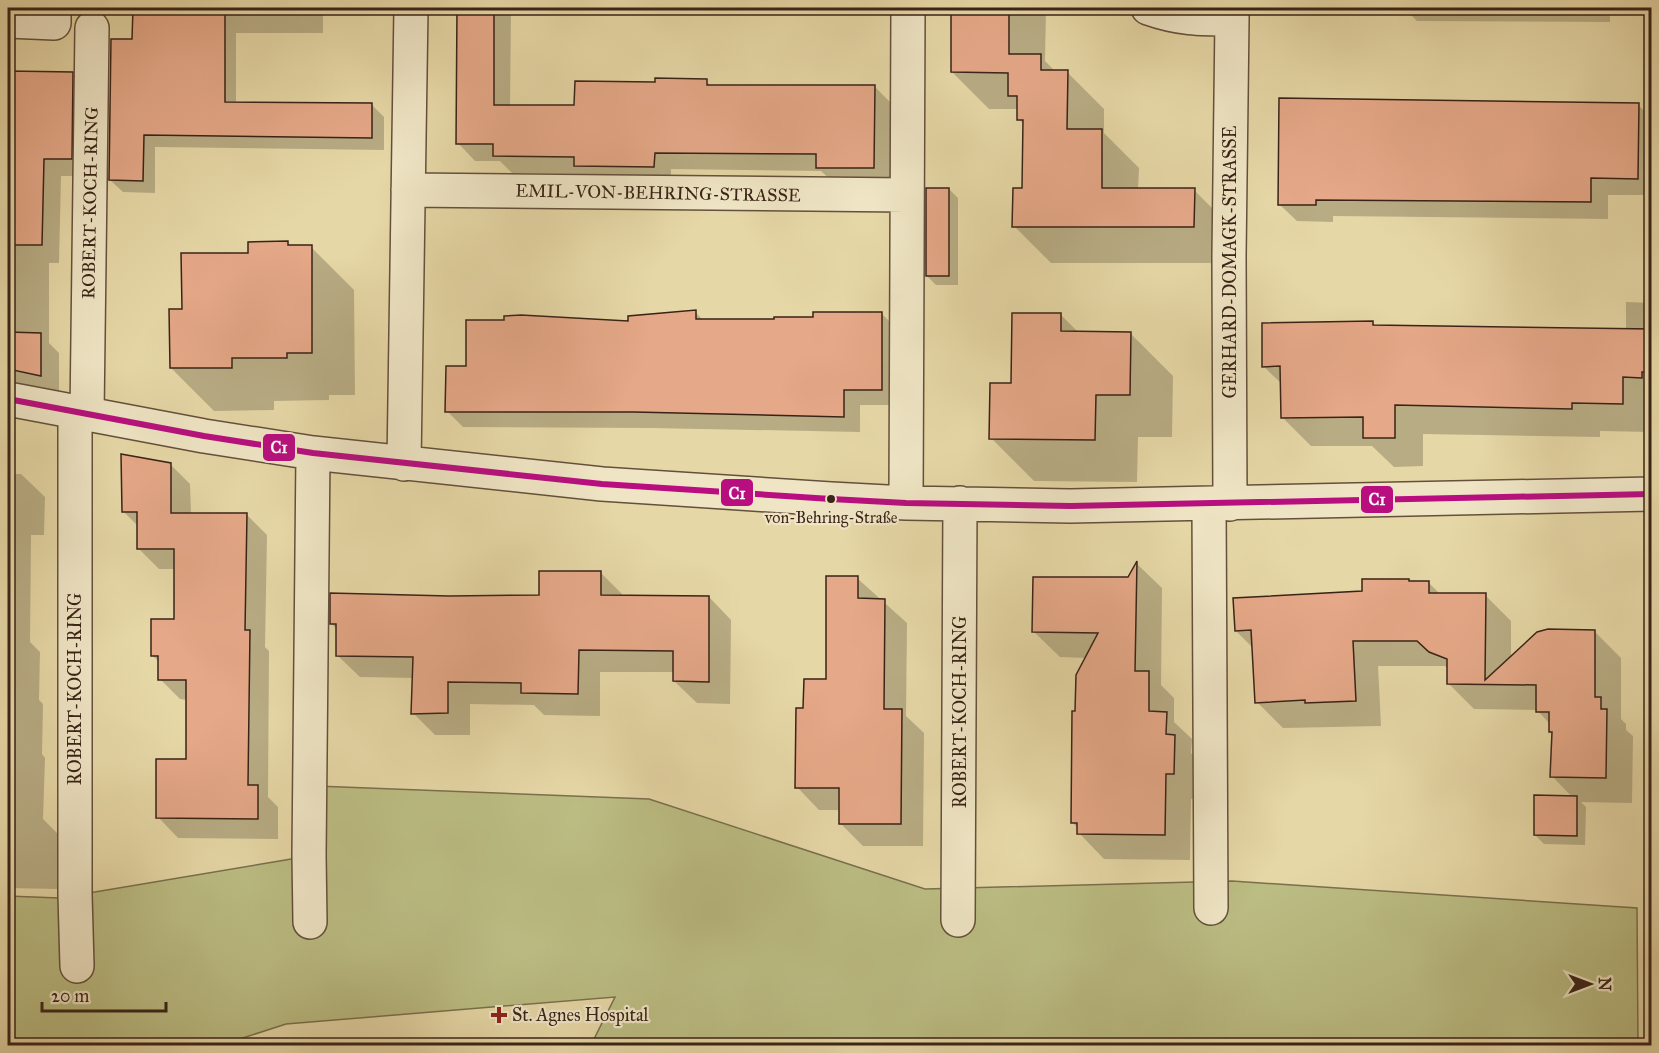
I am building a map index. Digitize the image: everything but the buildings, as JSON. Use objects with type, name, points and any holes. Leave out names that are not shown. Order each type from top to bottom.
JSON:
[{"type":"street","points":[[8,21],[54,23],[54,8]]},
{"type":"street","points":[[404,464],[411,8]]},
{"type":"street","points":[[906,503],[908,8]]},
{"type":"street","name":"GERHARD-DOMAGK-STRASSE","points":[[1148,8],[1171,16],[1193,19],[1232,13],[1229,256],[1220,504]]},
{"type":"street","name":"ROBERT-KOCH-RING","points":[[77,966],[75,895],[81,413],[93,28]]},
{"type":"street","name":"EMIL-VON-BEHRING-STRASSE","points":[[408,190],[907,195]]},
{"type":"street","points":[[8,399],[204,436],[404,464],[602,484],[906,503],[1070,506],[1652,494]]},
{"type":"street","points":[[310,922],[313,453]]},
{"type":"street","name":"ROBERT-KOCH-RING","points":[[958,920],[960,503]]},
{"type":"street","points":[[1211,908],[1220,504]]},
{"type":"green space","points":[[316,786],[649,799],[925,889],[1232,881],[1637,908],[1638,1045],[591,1045],[615,997],[286,1024],[221,1045],[8,1046],[8,896],[59,898],[315,855]]},
{"type":"transit line","name":"C1","points":[[8,399],[204,436],[313,453],[602,484],[831,499],[906,503],[1070,506],[1652,494]]},
{"type":"place","name":"von-Behring-Straße","points":[[831,499]]},
{"type":"place","name":"St. Agnes Hospital","points":[[499,1015]]}]
